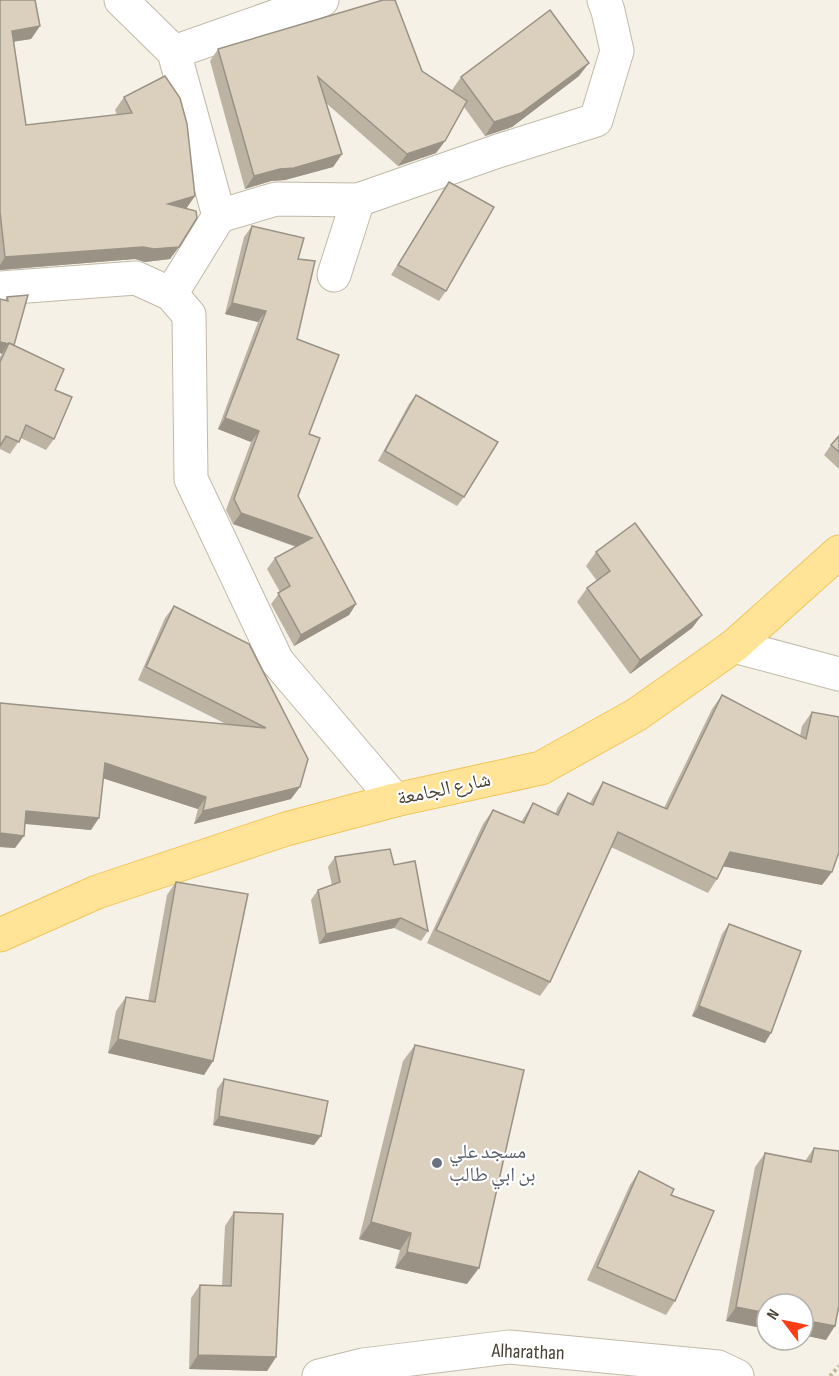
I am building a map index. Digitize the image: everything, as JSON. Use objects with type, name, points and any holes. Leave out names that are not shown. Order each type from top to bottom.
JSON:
[{"type":"main road","name":"شارع الجامعة","points":[[0,935],[98,892],[286,829],[395,800],[541,768],[636,715],[734,646],[839,552]]},
{"type":"street","points":[[121,0],[174,52],[219,216]]},
{"type":"street","points":[[174,52],[322,0]]},
{"type":"street","points":[[171,294],[219,216],[276,199],[358,200],[498,151],[596,120],[617,51],[604,0]]},
{"type":"street","points":[[334,275],[358,200]]},
{"type":"street","points":[[0,288],[136,278],[171,294],[189,315],[191,479],[277,661],[395,800]]},
{"type":"street","points":[[734,646],[839,674]]},
{"type":"street","name":"Alharathan","points":[[319,1376],[363,1365],[509,1347],[718,1367],[738,1376]]},
{"type":"path","points":[[830,1376],[839,1366]]},
{"type":"building","points":[[0,0],[35,0],[40,26],[12,31],[26,125],[132,113],[124,97],[165,76],[180,98],[187,124],[195,196],[168,204],[196,211],[197,218],[179,247],[154,249],[143,247],[5,257],[0,212]]},
{"type":"building","points":[[383,0],[395,0],[422,71],[467,101],[445,141],[407,154],[318,77],[342,154],[294,168],[254,176],[218,49]]},
{"type":"building","points":[[550,10],[589,63],[521,113],[494,122],[461,77]]},
{"type":"building","points":[[449,182],[494,207],[446,291],[398,265]]},
{"type":"building","points":[[252,226],[304,238],[298,259],[315,261],[297,339],[339,355],[309,434],[320,438],[298,496],[356,604],[301,635],[278,593],[290,586],[275,558],[312,538],[241,513],[234,499],[259,431],[225,418],[266,311],[232,303]]},
{"type":"building","points":[[28,295],[14,345],[0,342],[0,299],[8,301],[7,297]]},
{"type":"building","points":[[9,343],[64,369],[55,390],[72,397],[54,439],[26,425],[19,442],[6,436],[0,446],[0,362]]},
{"type":"building","points":[[416,395],[498,442],[464,497],[385,451]]},
{"type":"building","points":[[839,436],[839,452],[831,445]]},
{"type":"building","points":[[635,523],[702,615],[640,660],[587,588],[610,571],[596,552]]},
{"type":"building","points":[[174,606],[249,644],[308,759],[300,787],[203,811],[206,797],[105,763],[99,818],[26,811],[24,836],[0,833],[0,703],[266,728],[146,667]]},
{"type":"building","points":[[722,695],[806,739],[812,712],[839,717],[839,852],[832,872],[730,852],[717,879],[618,832],[550,982],[436,930],[493,810],[524,823],[533,803],[558,815],[568,793],[593,805],[603,782],[667,809]]},
{"type":"building","points":[[390,849],[394,865],[415,861],[428,931],[401,918],[326,934],[318,890],[340,882],[335,857]]},
{"type":"building","points":[[176,882],[248,894],[213,1061],[118,1039],[126,997],[155,1002]]},
{"type":"building","points":[[729,924],[801,951],[771,1033],[699,1006]]},
{"type":"building","name":"مسجد علي بن ابي طالب","points":[[415,1045],[524,1070],[479,1268],[407,1252],[411,1233],[371,1222]]},
{"type":"building","points":[[224,1079],[328,1101],[321,1136],[219,1116]]},
{"type":"building","points":[[814,1148],[839,1151],[839,1305],[835,1326],[815,1322],[815,1292],[755,1292],[755,1311],[736,1307],[765,1153],[811,1162]]},
{"type":"building","points":[[639,1171],[674,1189],[671,1195],[714,1211],[675,1301],[597,1267]]},
{"type":"building","points":[[234,1212],[283,1214],[276,1357],[198,1355],[200,1285],[231,1286]]},
{"type":"place","name":"مسجد علي بن ابي طالب","points":[[437,1163]]}]
